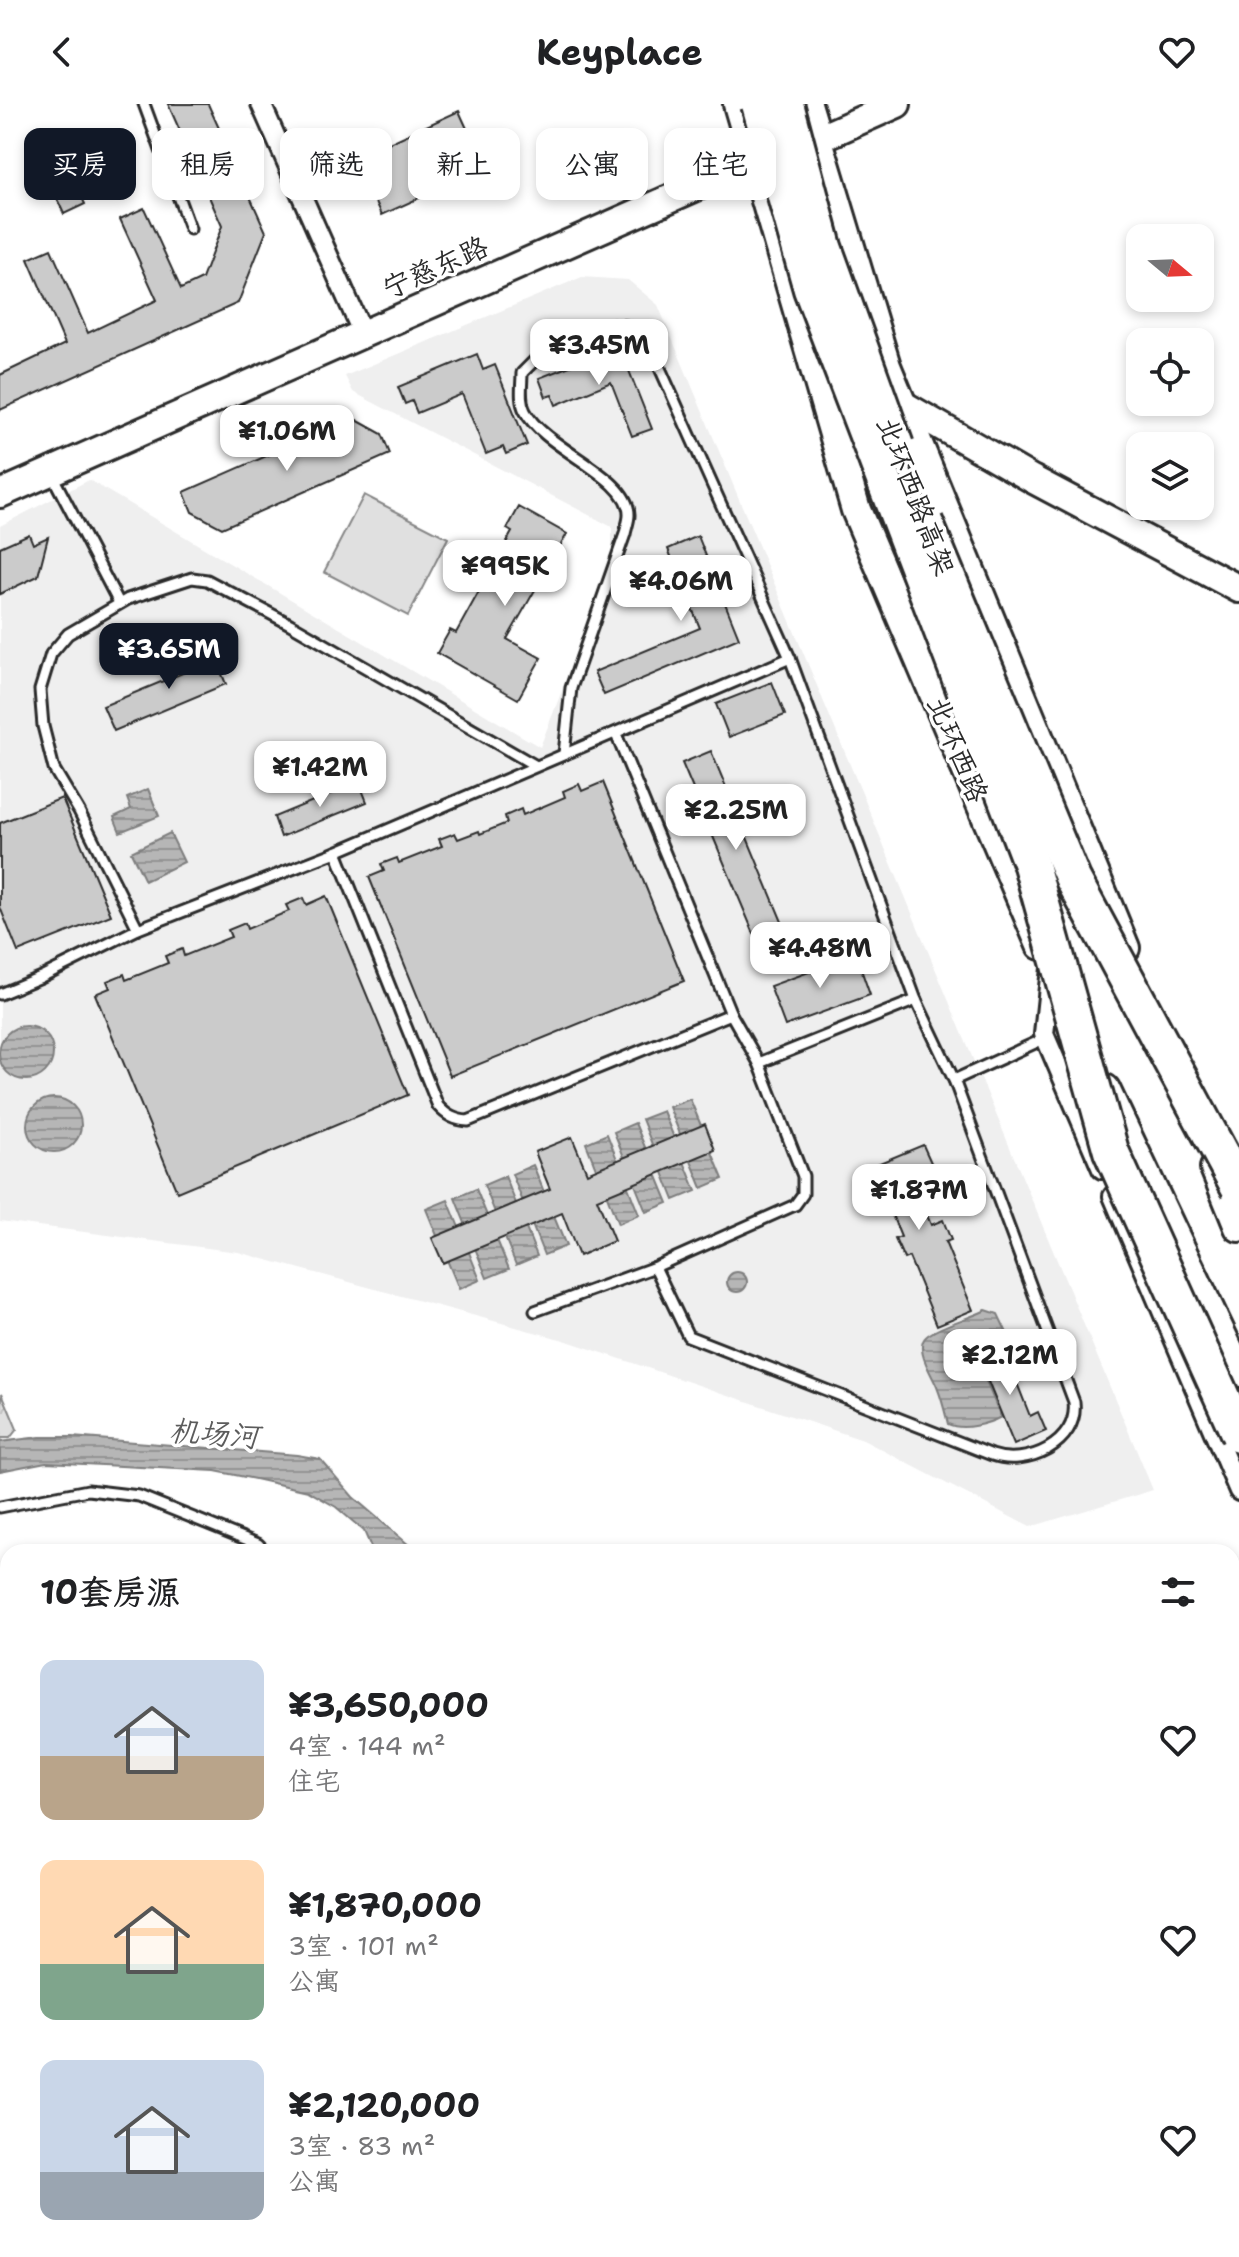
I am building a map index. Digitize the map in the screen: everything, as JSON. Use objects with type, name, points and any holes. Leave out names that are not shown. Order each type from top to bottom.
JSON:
[{"type":"highway","name":"北环西路高架","points":[[759,104],[811,289],[1031,865],[1111,1151],[1239,1435]]},
{"type":"highway","name":"北环西路高架","points":[[786,104],[824,247],[911,489],[1073,879],[1239,1188]]},
{"type":"main road","name":"北环西路","points":[[738,104],[744,128]]},
{"type":"main road","points":[[807,104],[886,366],[1239,1227]]},
{"type":"main road","name":"宁慈东路","points":[[776,154],[897,104]]},
{"type":"main road","name":"宁慈东路","points":[[0,494],[667,200]]},
{"type":"main road","name":"北环西路","points":[[764,200],[856,510],[1088,1054],[1239,1372]]},
{"type":"main road","points":[[902,404],[1032,479],[1239,589]]},
{"type":"street","points":[[261,104],[363,334]]},
{"type":"street","points":[[1051,968],[1046,1000],[1046,1038],[1239,1491]]},
{"type":"lane","points":[[144,104],[190,229]]},
{"type":"lane","points":[[564,754],[571,688],[625,534],[629,513],[624,497],[613,483],[543,435],[521,401],[522,373],[542,353],[606,325],[626,326],[646,337],[790,658],[916,1000],[954,1080],[1074,1402],[1072,1422],[1057,1444],[1020,1459],[1005,1460],[688,1336],[655,1267]]},
{"type":"lane","points":[[50,472],[119,603]]},
{"type":"lane","points":[[138,929],[79,811],[54,769],[43,726],[40,690],[51,654],[68,634],[119,603],[192,578],[207,580],[290,624],[536,766]]},
{"type":"lane","points":[[0,994],[138,929],[336,852],[790,658]]},
{"type":"lane","points":[[535,1311],[655,1267],[785,1210],[795,1205],[803,1194],[803,1176],[759,1063],[731,1014],[616,734]]},
{"type":"lane","points":[[336,852],[438,1106],[445,1114],[458,1120],[468,1121],[731,1014]]},
{"type":"lane","points":[[759,1063],[916,1000]]},
{"type":"lane","points":[[954,1080],[1046,1038]]},
{"type":"lane","points":[[0,1507],[88,1490],[139,1496],[258,1544]]},
{"type":"shaded area","points":[[582,277],[628,280],[658,305],[1153,1490],[1030,1527],[863,1440],[564,1340],[238,1252],[0,1221],[0,526],[89,480],[540,747],[612,562],[612,527],[353,392],[345,376]]},
{"type":"shaded area","points":[[148,789],[159,816],[120,832],[114,817],[131,809],[127,798]]},
{"type":"shaded area","points":[[170,833],[184,862],[145,881],[131,852]]},
{"type":"shaded area","points":[[26,1026],[45,1034],[53,1053],[45,1072],[26,1080],[7,1072],[-1,1053],[7,1034]]},
{"type":"shaded area","points":[[54,1098],[73,1106],[81,1125],[73,1144],[54,1152],[35,1144],[27,1125],[35,1106]]},
{"type":"shaded area","points":[[690,1099],[723,1179],[702,1188],[669,1107]]},
{"type":"shaded area","points":[[663,1111],[696,1191],[674,1200],[642,1119]]},
{"type":"shaded area","points":[[635,1123],[668,1203],[646,1212],[614,1132]]},
{"type":"shaded area","points":[[607,1134],[639,1215],[618,1224],[586,1143]]},
{"type":"shaded area","points":[[533,1165],[566,1246],[544,1255],[512,1174]]},
{"type":"shaded area","points":[[505,1176],[537,1256],[516,1265],[484,1185]]},
{"type":"shaded area","points":[[476,1189],[509,1269],[487,1278],[455,1198]]},
{"type":"shaded area","points":[[448,1200],[480,1280],[459,1289],[426,1209]]},
{"type":"shaded area","points":[[737,1272],[744,1275],[747,1282],[744,1289],[737,1292],[730,1289],[727,1282],[730,1275]]},
{"type":"shaded area","points":[[986,1310],[998,1314],[1009,1337],[1004,1343],[975,1355],[1001,1417],[975,1426],[954,1426],[948,1424],[922,1346],[928,1335],[942,1327]]},
{"type":"shaded area","points":[[72,1437],[320,1459],[353,1497],[408,1544],[370,1544],[364,1531],[336,1507],[308,1491],[215,1471],[46,1462],[0,1471],[0,1442]]},
{"type":"green space","points":[[364,495],[448,538],[408,616],[324,572]]},
{"type":"green space","points":[[2,1393],[17,1429],[10,1438],[0,1438]]},
{"type":"building","points":[[168,104],[208,104],[219,128],[179,128]]},
{"type":"building","points":[[459,111],[467,128],[422,128]]},
{"type":"building","points":[[408,134],[408,200],[415,200],[382,215],[375,200],[392,200],[392,142]]},
{"type":"building","points":[[58,200],[83,200],[85,204],[64,214]]},
{"type":"building","points":[[210,200],[252,200],[266,232],[238,303],[0,410],[0,375],[65,344],[28,259],[51,249],[88,333],[157,300],[120,219],[144,208],[181,289],[202,279],[222,226]]},
{"type":"building","points":[[608,351],[614,368],[626,363],[652,429],[632,436],[611,382],[556,405],[552,395],[546,397],[539,378]]},
{"type":"building","points":[[477,354],[483,370],[495,365],[527,445],[506,454],[503,447],[486,454],[462,394],[417,413],[412,401],[405,404],[398,387]]},
{"type":"building","points":[[353,418],[382,434],[390,454],[222,528],[192,512],[184,492]]},
{"type":"building","points":[[519,507],[567,534],[507,639],[541,658],[518,699],[437,653],[450,630],[456,633],[512,532],[507,529]]},
{"type":"building","points":[[29,534],[33,544],[48,537],[38,576],[0,594],[0,547]]},
{"type":"building","points":[[698,536],[739,638],[604,695],[594,672],[700,628],[668,549]]},
{"type":"building","points":[[210,645],[226,684],[114,731],[103,706],[190,670],[184,656]]},
{"type":"building","points":[[772,682],[785,715],[729,737],[716,704]]},
{"type":"building","points":[[711,751],[790,941],[762,953],[682,763]]},
{"type":"building","points":[[359,782],[367,802],[281,837],[274,817]]},
{"type":"building","points":[[603,782],[684,981],[450,1076],[369,877],[384,871],[381,864],[397,858],[399,863],[442,846],[439,839],[455,833],[458,839],[479,831],[480,834],[507,823],[505,816],[521,809],[523,815],[565,797],[563,791],[579,784],[582,791]]},
{"type":"building","points":[[62,798],[111,915],[18,952],[0,907],[0,823]]},
{"type":"building","points":[[326,896],[408,1095],[177,1192],[95,994],[110,988],[107,981],[124,974],[126,980],[168,963],[165,956],[182,949],[184,956],[231,937],[228,930],[245,923],[247,929],[289,911],[286,905],[303,898],[306,905]]},
{"type":"building","points":[[856,955],[870,995],[785,1026],[770,986]]},
{"type":"building","points":[[705,1124],[715,1150],[597,1199],[614,1241],[579,1256],[562,1213],[443,1263],[432,1238],[550,1189],[535,1152],[572,1137],[587,1173]]},
{"type":"building","points":[[923,1145],[933,1167],[911,1176],[931,1225],[943,1220],[951,1240],[945,1242],[973,1310],[937,1325],[909,1257],[904,1259],[895,1239],[901,1237],[881,1188],[862,1196],[853,1174]]},
{"type":"building","points":[[1002,1345],[1030,1416],[1038,1412],[1046,1431],[1014,1445],[977,1355]]},
{"type":"water label","name":"机场河","points":[[214,1434]]}]
